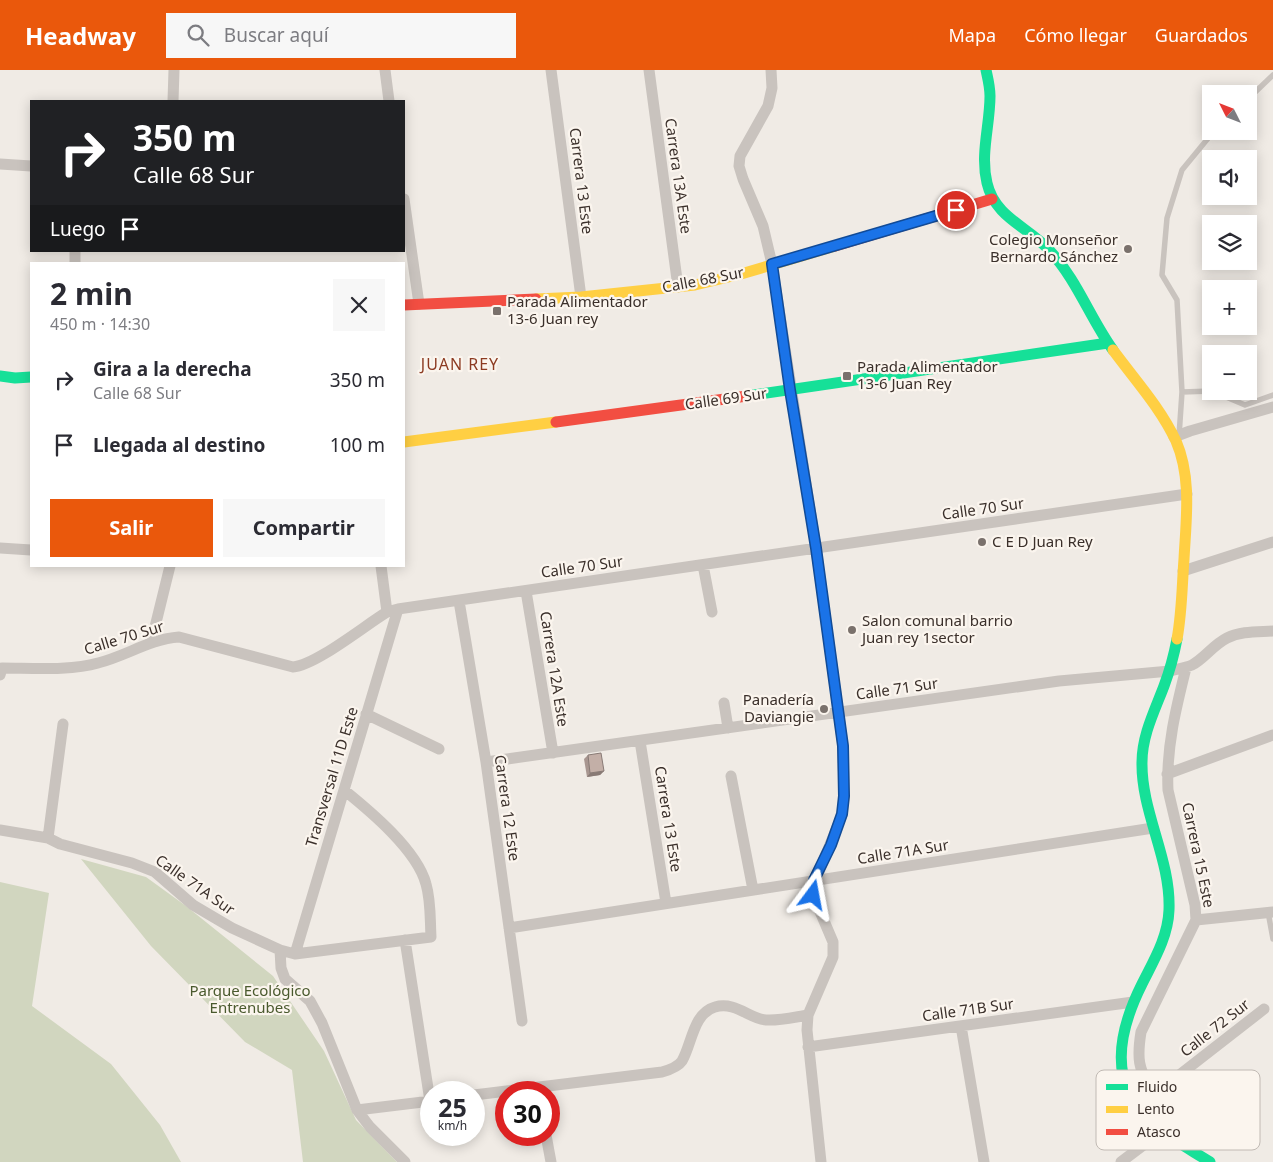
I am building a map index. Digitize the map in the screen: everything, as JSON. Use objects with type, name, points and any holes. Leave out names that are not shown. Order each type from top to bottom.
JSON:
[{"type":"street","points":[[173,100],[174,70]]},
{"type":"street","points":[[385,70],[390,100]]},
{"type":"street","name":"Carrera 13 Este","points":[[551,70],[581,297]]},
{"type":"street","name":"Carrera 13A Este","points":[[649,70],[678,287]]},
{"type":"street","points":[[771,70],[772,88],[768,106],[740,156],[739,166],[742,179],[762,226],[772,264],[790,390],[816,548],[843,746],[844,796],[842,814],[831,845],[814,880],[813,895],[833,942],[833,957],[808,1015],[808,1047],[821,1162]]},
{"type":"street","points":[[986,70],[990,95],[984,170],[992,199],[1007,216],[1034,235],[1060,262],[1108,343],[1176,436],[1182,459],[1187,494],[1180,622],[1170,671],[1146,739],[1142,756],[1142,772],[1168,890],[1168,924],[1126,1018],[1120,1054],[1122,1070]]},
{"type":"street","points":[[0,164],[30,166]]},
{"type":"street","name":"Calle 68 Sur","points":[[405,305],[581,297],[678,287],[714,281],[992,199]]},
{"type":"street","points":[[405,206],[419,304]]},
{"type":"street","name":"Calle 69 Sur","points":[[405,442],[790,390],[1108,343]]},
{"type":"street","points":[[0,376],[28,382]]},
{"type":"street","points":[[1176,436],[1273,406]]},
{"type":"street","name":"Calle 70 Sur","points":[[1,672],[83,667],[113,659],[166,638],[179,637],[292,667],[299,667],[319,657],[392,611],[1187,494]]},
{"type":"street","points":[[1183,571],[1273,542]]},
{"type":"street","points":[[0,548],[30,550]]},
{"type":"street","points":[[703,565],[712,612]]},
{"type":"street","points":[[151,643],[170,567]]},
{"type":"street","points":[[382,567],[392,611]]},
{"type":"street","name":"Carrera 12A Este","points":[[526,591],[553,753]]},
{"type":"street","name":"Carrera 12 Este","points":[[459,601],[486,762],[522,1021]]},
{"type":"street","name":"Transversal 11D Este","points":[[294,954],[366,714],[392,611]]},
{"type":"street","name":"Calle 71 Sur","points":[[486,762],[1059,681],[1170,671],[1186,668],[1194,664],[1217,644],[1240,633],[1273,631]]},
{"type":"street","name":"Carrera 15 Este","points":[[1141,1070],[1138,1050],[1141,1032],[1196,920],[1195,904],[1168,790],[1169,750],[1174,713],[1186,668]]},
{"type":"street","points":[[724,703],[728,728]]},
{"type":"street","points":[[366,714],[439,749]]},
{"type":"street","points":[[48,838],[63,724]]},
{"type":"street","points":[[1168,774],[1273,735]]},
{"type":"street","name":"Carrera 13 Este","points":[[640,740],[666,903]]},
{"type":"street","points":[[731,776],[753,890]]},
{"type":"street","name":"Calle 71A Sur","points":[[0,830],[48,838],[60,844],[132,863],[155,872],[193,905],[232,928],[280,950],[294,954],[431,937],[429,897],[426,882],[412,857],[381,821],[344,790]]},
{"type":"street","name":"Calle 71A Sur","points":[[509,928],[1153,828]]},
{"type":"street","points":[[1196,920],[1271,912]]},
{"type":"street","points":[[405,940],[428,1081]]},
{"type":"street","points":[[280,950],[281,968],[285,979],[310,1001],[322,1024],[357,1110],[370,1127],[405,1162]]},
{"type":"street","name":"Calle 71B Sur","points":[[808,1047],[1133,1002]]},
{"type":"street","points":[[560,1087],[662,1072],[674,1068],[681,1062],[696,1024],[706,1012],[714,1007],[725,1006],[739,1009],[766,1020],[808,1015]]},
{"type":"street","name":"Calle 72 Sur","points":[[1185,1070],[1264,1009]]},
{"type":"street","points":[[961,1026],[984,1162]]},
{"type":"street","points":[[357,1110],[420,1102]]},
{"type":"street","points":[[548,1146],[551,1162]]},
{"type":"street","points":[[1121,1162],[1136,1150]]},
{"type":"street","points":[[1192,1150],[1210,1162]]},
{"type":"lane","points":[[1258,89],[1273,75]]},
{"type":"lane","points":[[1176,436],[1182,392],[1178,300],[1162,275],[1167,218],[1182,170],[1207,140]]},
{"type":"lane","points":[[1182,392],[1212,391],[1245,405],[1273,395]]},
{"type":"lane","points":[[1271,912],[1273,939]]},
{"type":"green space","name":"Parque Ecológico Entrenubes","points":[[81,859],[146,877],[186,906],[273,976],[324,1051],[356,1120],[397,1162],[303,1162],[292,1070],[245,1042],[151,946]]},
{"type":"green space","points":[[0,882],[49,893],[32,1006],[111,1064],[160,1125],[181,1162],[0,1162]]},
{"type":"building","points":[[601,753],[604,771],[590,773],[588,755]]},
{"type":"traffic: fast","points":[[986,70],[990,107],[985,150],[985,172],[991,195],[1005,214],[1042,243],[1060,262],[1113,350]]},
{"type":"traffic: fast","points":[[747,396],[1108,343]]},
{"type":"traffic: fast","points":[[0,376],[30,377]]},
{"type":"traffic: fast","points":[[1122,1070],[1121,1057],[1127,1021],[1160,948],[1168,920],[1168,891],[1165,872],[1146,799],[1142,762],[1144,742],[1168,674],[1177,639]]},
{"type":"traffic: fast","points":[[1190,1150],[1210,1162]]},
{"type":"traffic: slow","points":[[536,299],[581,297],[695,285],[741,274],[835,246]]},
{"type":"traffic: slow","points":[[1113,350],[1155,405],[1170,429],[1181,455],[1186,484],[1187,514],[1181,609],[1177,639]]},
{"type":"traffic: slow","points":[[405,442],[556,422]]},
{"type":"traffic: jam","points":[[835,246],[992,199]]},
{"type":"traffic: jam","points":[[405,305],[536,299]]},
{"type":"traffic: jam","points":[[556,422],[747,396]]},
{"type":"place","name":"Colegio Monseñor Bernardo Sánchez","points":[[1128,249]]},
{"type":"place","name":"Parada Alimentador 13-6 Juan rey","points":[[497,311]]},
{"type":"place","name":"Parada Alimentador 13-6 Juan Rey","points":[[847,376]]},
{"type":"place","name":"C E D Juan Rey","points":[[982,542]]},
{"type":"place","name":"Salon comunal barrio Juan rey 1sector","points":[[852,630]]},
{"type":"place","name":"Panadería Daviangie","points":[[824,709]]},
{"type":"district","name":"JUAN REY","points":[[460,364]]},
{"type":"route","points":[[813,895],[814,880],[831,845],[842,814],[844,796],[843,746],[816,548],[790,390],[772,264],[956,210]]}]
